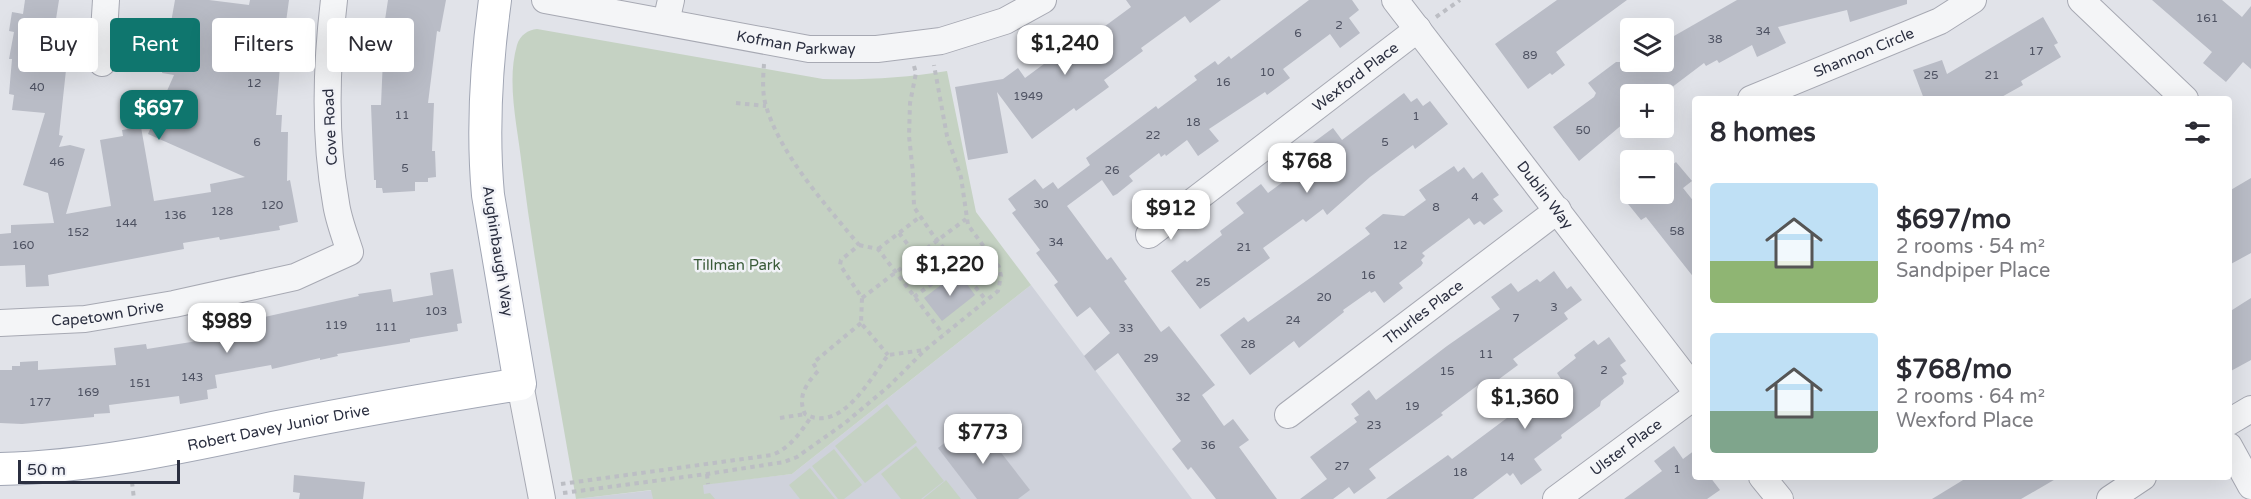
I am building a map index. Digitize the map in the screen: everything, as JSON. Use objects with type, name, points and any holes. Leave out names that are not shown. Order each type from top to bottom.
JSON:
[{"type":"main road","name":"Aughinbaugh Way","points":[[495,0],[487,60],[484,119],[486,174],[520,384]]},
{"type":"main road","name":"Robert Davey Junior Drive","points":[[0,469],[86,462],[140,454],[381,406],[520,384]]},
{"type":"street","points":[[102,63],[106,0]]},
{"type":"street","name":"Cove Road","points":[[334,0],[327,58],[328,142],[336,204],[350,252]]},
{"type":"street","name":"Kofman Parkway","points":[[544,0],[668,11],[768,41],[809,49],[878,49],[941,41],[1005,21],[1043,0]]},
{"type":"street","name":"Dublin Way","points":[[1395,0],[1692,386]]},
{"type":"street","name":"Shannon Circle","points":[[1758,96],[1940,21],[1973,0]]},
{"type":"street","points":[[2081,0],[2183,96]]},
{"type":"street","name":"Wexford Place","points":[[1149,235],[1418,29]]},
{"type":"street","name":"Thurles Place","points":[[1288,415],[1558,210]]},
{"type":"street","name":"Capetown Drive","points":[[0,323],[85,319],[174,304],[295,277],[350,252]]},
{"type":"street","name":"Aughinbaugh Way","points":[[520,384],[541,494]]},
{"type":"street","name":"Ulster Place","points":[[1556,499],[1692,398]]},
{"type":"street","points":[[2232,420],[2251,409]]},
{"type":"street","points":[[2232,451],[2251,486]]},
{"type":"street","points":[[1764,480],[1780,499]]},
{"type":"street","points":[[2110,499],[2138,480]]},
{"type":"path","points":[[1418,29],[1460,0]]},
{"type":"path","points":[[768,41],[764,67],[766,106],[780,137],[801,171],[859,244],[878,249],[943,334]]},
{"type":"path","points":[[921,44],[910,102],[909,136],[914,207],[986,300]]},
{"type":"path","points":[[541,494],[707,474],[784,462],[797,457],[845,423],[889,386],[943,334],[998,291],[1001,276],[999,267],[966,219],[966,202],[961,177],[946,136],[921,44]]},
{"type":"path","points":[[736,102],[766,106]]},
{"type":"path","points":[[878,249],[921,216]]},
{"type":"path","points":[[922,252],[966,219]]},
{"type":"path","points":[[899,233],[913,251]]},
{"type":"path","points":[[859,244],[841,260],[840,265],[862,298],[861,323],[888,355]]},
{"type":"path","points":[[913,251],[922,252]]},
{"type":"path","points":[[912,260],[913,251]]},
{"type":"path","points":[[921,261],[922,252]]},
{"type":"path","points":[[862,298],[912,260]]},
{"type":"path","points":[[912,260],[916,263],[921,261]]},
{"type":"path","points":[[921,261],[936,281]]},
{"type":"path","points":[[914,297],[957,265]]},
{"type":"path","points":[[805,414],[801,395],[808,381],[818,371],[813,363],[861,323]]},
{"type":"path","points":[[780,418],[805,414],[811,417],[830,416],[845,409],[860,396],[888,355],[925,350]]},
{"type":"path","points":[[541,494],[772,455],[784,451],[811,417]]},
{"type":"path","points":[[707,474],[708,484]]},
{"type":"shaded area","points":[[1031,285],[1192,499],[576,499],[792,474]]},
{"type":"green space","name":"Tillman Park","points":[[537,29],[823,79],[885,78],[947,71],[976,212],[1031,285],[792,474],[703,485],[704,494],[710,493],[715,499],[653,499],[651,490],[576,499],[547,333],[514,106],[513,75],[517,45],[525,34]]},
{"type":"green space","points":[[887,404],[917,442],[865,483],[835,446]]},
{"type":"green space","points":[[916,446],[944,481],[921,499],[901,499],[881,474]]},
{"type":"green space","points":[[834,449],[862,485],[844,499],[838,499],[812,466]]},
{"type":"green space","points":[[810,468],[835,499],[800,499],[789,485]]},
{"type":"green space","points":[[945,481],[961,499],[923,499]]},
{"type":"building","points":[[25,0],[59,0],[56,18],[18,18],[18,72],[66,72],[59,135],[63,136],[59,147],[70,145],[85,149],[66,214],[111,206],[100,140],[123,136],[122,130],[141,127],[154,201],[211,192],[210,184],[245,177],[148,134],[174,75],[162,72],[200,72],[200,18],[172,18],[175,0],[209,0],[249,5],[250,0],[289,0],[287,18],[212,18],[212,72],[280,72],[276,115],[282,115],[281,132],[288,132],[287,181],[290,180],[298,222],[279,226],[280,230],[220,240],[219,237],[183,243],[184,249],[48,275],[49,286],[26,287],[25,265],[0,266],[0,234],[11,233],[11,225],[54,223],[48,193],[23,185],[45,113],[12,110],[14,95],[9,94],[12,59],[9,59],[14,32],[9,31],[12,12],[23,14]]},
{"type":"building","points":[[388,0],[446,0],[440,32],[437,31],[428,103],[434,103],[432,151],[435,151],[436,177],[428,178],[428,182],[415,182],[415,191],[383,193],[382,188],[376,188],[376,180],[374,180],[371,105],[381,105],[382,72],[414,72],[414,18],[385,18]]},
{"type":"building","points":[[1126,0],[1221,0],[1190,23],[1185,16],[1141,48],[1143,51],[1104,80],[1109,87],[1076,111],[1074,108],[1032,139],[997,92],[1008,153],[968,160],[955,87],[1003,79],[1018,68],[1025,78],[1075,41],[1078,46],[1131,7]]},
{"type":"building","points":[[1309,0],[1352,0],[1359,10],[1349,18],[1360,33],[1340,48],[1330,34],[1283,69],[1290,78],[1267,95],[1265,92],[1209,129],[1219,141],[1198,156],[1187,140],[1166,156],[1165,154],[1161,157],[1159,153],[1129,176],[1133,181],[1117,194],[1113,196],[1102,180],[1067,206],[1107,260],[1111,257],[1127,279],[1124,281],[1161,332],[1169,326],[1215,385],[1202,395],[1224,426],[1233,419],[1249,440],[1239,447],[1277,499],[1216,499],[1191,467],[1188,470],[1172,449],[1181,441],[1118,353],[1095,371],[1084,356],[1110,333],[1090,307],[1077,317],[1054,285],[1058,282],[1036,253],[1040,250],[1012,213],[1016,210],[1008,199],[1035,179],[1043,189],[1053,182],[1058,189],[1090,165],[1086,158],[1156,106],[1158,109],[1197,80],[1194,76],[1215,61],[1218,65],[1229,56],[1231,59]]},
{"type":"building","points":[[1557,0],[1627,0],[1556,52],[1565,65],[1528,89],[1495,44]]},
{"type":"building","points":[[1737,0],[1907,0],[1907,4],[1850,22],[1847,10],[1778,27],[1786,43],[1757,57],[1752,45],[1719,63],[1717,60],[1706,66],[1704,63],[1674,86],[1620,84],[1620,126],[1579,161],[1553,127],[1594,97],[1596,93],[1588,83],[1616,62],[1620,62],[1620,72],[1674,72],[1674,36]]},
{"type":"building","points":[[2152,0],[2222,0],[2242,17],[2251,6],[2251,69],[2243,62],[2226,82],[2203,63],[2212,52]]},
{"type":"building","points":[[2043,17],[2058,43],[2054,45],[2061,57],[2021,81],[2023,85],[2003,96],[1923,96],[1913,70],[1942,60],[1947,74]]},
{"type":"building","points":[[1404,93],[1411,102],[1417,98],[1423,106],[1430,101],[1448,124],[1415,149],[1413,145],[1370,177],[1327,215],[1323,209],[1306,222],[1303,219],[1263,248],[1270,258],[1200,309],[1171,271],[1185,260],[1187,262],[1222,235],[1220,231],[1244,213],[1236,203],[1261,184],[1268,193],[1314,159],[1306,148],[1333,128],[1342,140]]},
{"type":"building","points":[[1676,162],[1692,181],[1683,188],[1692,199],[1692,275],[1646,217],[1641,220],[1628,204],[1674,204],[1674,164]]},
{"type":"building","points":[[1454,166],[1458,172],[1464,167],[1473,179],[1482,172],[1499,195],[1493,199],[1503,211],[1484,225],[1480,221],[1474,225],[1469,218],[1422,253],[1425,256],[1421,260],[1423,263],[1421,266],[1399,283],[1403,288],[1384,303],[1375,291],[1371,293],[1370,291],[1343,310],[1344,312],[1299,348],[1294,341],[1250,375],[1220,335],[1244,317],[1248,322],[1370,234],[1365,228],[1383,214],[1404,216],[1426,200],[1419,190]]},
{"type":"building","points":[[2251,178],[2251,253],[2232,263],[2232,189]]},
{"type":"building","points":[[453,269],[462,323],[457,324],[458,331],[272,369],[271,365],[215,375],[217,388],[207,390],[208,399],[180,404],[179,396],[109,405],[110,413],[94,414],[94,417],[22,424],[0,423],[0,370],[12,370],[12,366],[20,366],[20,362],[38,361],[38,370],[116,365],[114,348],[146,344],[147,349],[210,339],[209,330],[260,320],[260,318],[359,296],[358,294],[391,289],[393,302],[433,295],[430,273]]},
{"type":"building","points":[[1554,271],[1567,289],[1571,286],[1582,300],[1564,313],[1568,319],[1513,359],[1518,365],[1487,388],[1482,382],[1441,413],[1443,415],[1369,469],[1376,478],[1354,494],[1349,487],[1333,499],[1300,499],[1327,479],[1310,457],[1357,422],[1354,418],[1359,415],[1351,404],[1369,390],[1376,400],[1500,309],[1491,297],[1511,283],[1518,292],[1537,279],[1540,282]]},
{"type":"building","points":[[958,272],[975,295],[942,321],[924,298]]},
{"type":"building","points":[[2251,298],[2251,360],[2232,370],[2232,310]]},
{"type":"building","points":[[1609,337],[1626,361],[1620,365],[1627,374],[1622,377],[1623,384],[1601,401],[1600,406],[1561,435],[1562,438],[1534,459],[1542,470],[1521,485],[1513,473],[1510,476],[1507,473],[1473,499],[1386,499],[1448,455],[1452,459],[1519,409],[1517,407],[1530,397],[1532,400],[1561,379],[1557,373],[1576,358],[1574,355],[1594,340],[1598,345]]},
{"type":"building","points":[[975,419],[1030,490],[1018,499],[977,499],[938,448]]},
{"type":"building","points":[[1674,446],[1683,459],[1692,452],[1692,480],[1712,480],[1720,490],[1707,499],[1624,499],[1662,471],[1654,461]]},
{"type":"building","points":[[294,475],[365,482],[363,499],[299,499],[300,493],[293,492]]},
{"type":"building","points":[[1963,480],[2054,480],[2021,499],[1932,499]]}]
